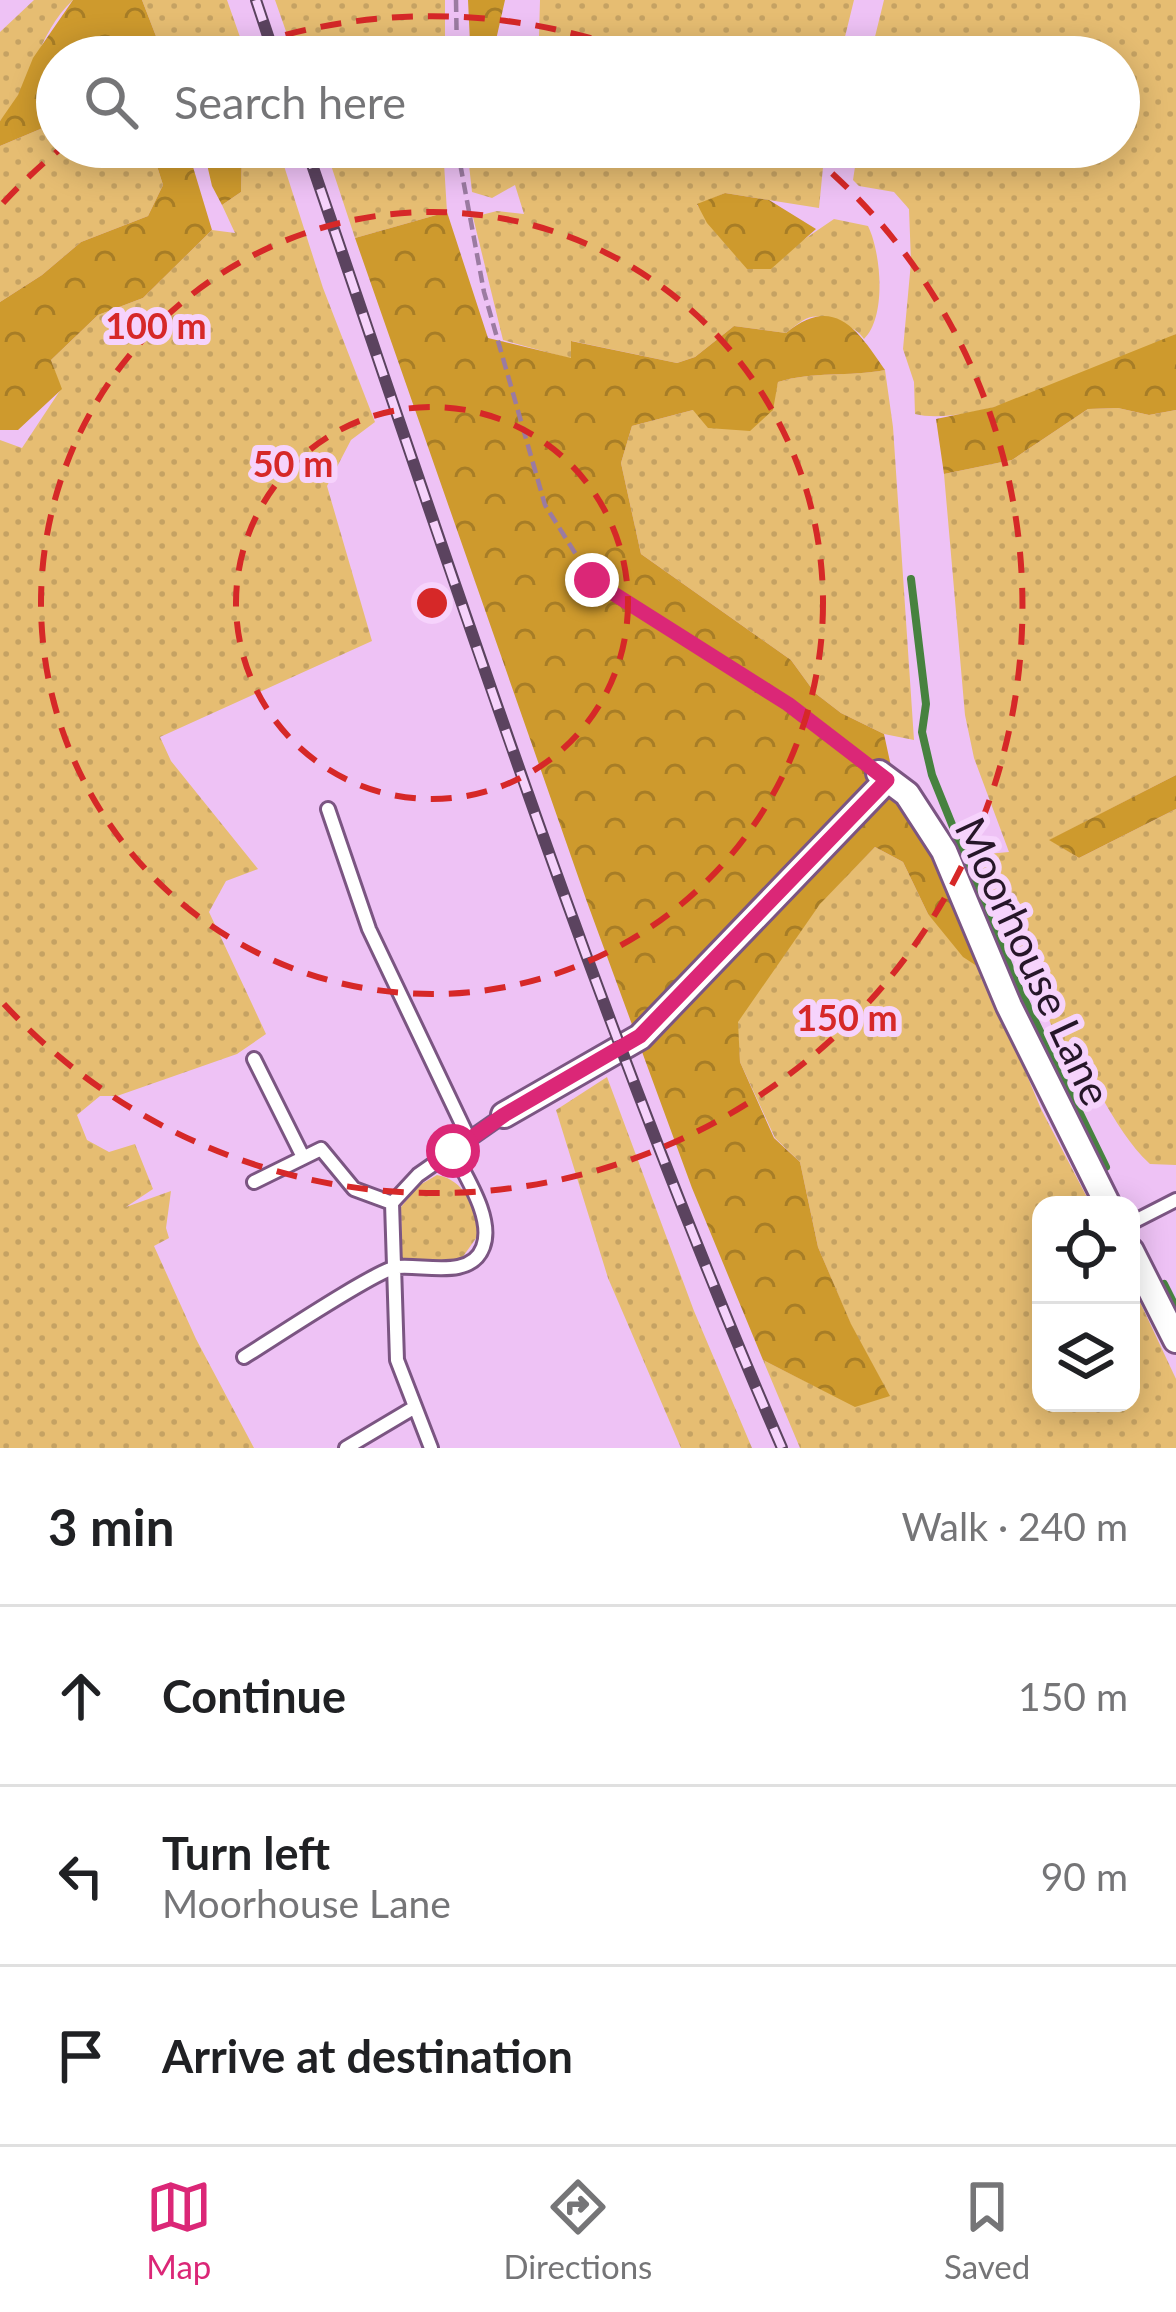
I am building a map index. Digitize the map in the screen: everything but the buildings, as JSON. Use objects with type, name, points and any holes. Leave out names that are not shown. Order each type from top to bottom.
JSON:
[{"type":"street","points":[[504,1115],[640,1036],[883,777]]},
{"type":"street","name":"Moorhouse Lane","points":[[883,777],[907,794],[944,851],[1009,1006],[1104,1196]]},
{"type":"street","points":[[1140,1269],[1176,1340]]},
{"type":"lane","points":[[328,809],[369,929],[469,1139]]},
{"type":"lane","points":[[254,1059],[303,1157]]},
{"type":"lane","points":[[431,1448],[397,1360],[392,1203],[418,1175],[504,1115]]},
{"type":"lane","points":[[254,1182],[321,1149],[354,1189],[392,1203]]},
{"type":"lane","points":[[244,1357],[394,1267],[464,1265],[476,1258],[483,1247],[483,1218],[453,1151]]},
{"type":"lane","points":[[1140,1219],[1176,1201]]},
{"type":"lane","points":[[346,1448],[415,1407]]},
{"type":"path","points":[[456,0],[457,36]]},
{"type":"path","points":[[462,168],[484,292],[545,505],[592,580],[788,704],[883,777]]},
{"type":"shaded area","points":[[34,0],[73,0],[47,36],[36,36],[36,59],[0,121],[0,32]]},
{"type":"shaded area","points":[[142,0],[227,0],[240,36],[156,36]]},
{"type":"shaded area","points":[[275,0],[445,0],[445,36],[288,36]]},
{"type":"shaded area","points":[[540,0],[854,0],[845,36],[539,36]]},
{"type":"shaded area","points":[[884,0],[1176,0],[1176,334],[1084,376],[1009,403],[941,416],[915,414],[914,382],[903,349],[911,262],[909,209],[894,192],[859,186],[853,180],[855,168],[1140,168],[1140,36],[875,36]]},
{"type":"shaded area","points":[[36,131],[36,168],[158,168],[163,185],[148,216],[81,242],[0,302],[0,146]]},
{"type":"shaded area","points":[[242,168],[285,168],[323,288],[375,422],[351,440],[327,486],[372,641],[160,737],[171,761],[258,869],[226,881],[209,912],[266,1034],[237,1054],[117,1096],[100,1096],[77,1115],[87,1140],[109,1152],[135,1144],[153,1189],[126,1207],[171,1191],[169,1238],[154,1246],[196,1339],[254,1448],[0,1448],[0,440],[22,448],[61,389],[51,360],[98,315],[143,298],[212,230],[235,233],[222,205],[241,192]]},
{"type":"shaded area","points":[[332,168],[444,168],[447,212],[355,238]]},
{"type":"shaded area","points":[[469,168],[823,168],[819,208],[725,193],[697,205],[748,269],[834,219],[868,226],[879,284],[876,316],[864,339],[850,327],[816,317],[786,333],[734,326],[695,357],[677,363],[572,341],[572,359],[503,340],[473,217],[497,211],[524,214],[515,185],[492,198],[472,192]]},
{"type":"shaded area","points":[[885,370],[914,740],[884,734],[841,713],[815,693],[791,660],[641,554],[621,463],[632,426],[693,410],[772,409],[778,382]]},
{"type":"shaded area","points":[[1118,408],[1149,415],[1176,410],[1176,775],[1050,840],[1079,858],[1176,809],[1176,1165],[1150,1164],[1136,1149],[1081,1062],[1054,1031],[976,855],[1009,852],[974,758],[965,715],[944,474],[1012,460],[1088,409]]},
{"type":"shaded area","points":[[875,847],[903,862],[928,914],[983,970],[1041,1109],[1086,1196],[1032,1196],[1032,1412],[1140,1412],[1140,1302],[1176,1379],[1176,1448],[800,1448],[763,1360],[855,1406],[889,1395],[851,1325],[818,1247],[800,1162],[775,1138],[740,1062],[737,1022],[820,903]]},
{"type":"shaded area","points":[[607,1077],[694,1311],[752,1448],[681,1448],[608,1278],[556,1110]]},
{"type":"shaded area","points":[[437,1175],[455,1182],[467,1196],[479,1234],[462,1258],[409,1261],[402,1258],[401,1207],[418,1186]]},
{"type":"green space","points":[[73,0],[142,0],[156,36],[48,36]]},
{"type":"green space","points":[[468,0],[505,0],[497,36],[470,36]]},
{"type":"green space","points":[[36,54],[36,131],[0,146],[0,121],[18,95]]},
{"type":"green space","points":[[158,168],[193,168],[212,230],[143,298],[98,315],[51,360],[62,389],[18,430],[0,430],[0,302],[81,242],[148,216],[163,185]]},
{"type":"green space","points":[[208,168],[242,168],[241,192],[222,205]]},
{"type":"green space","points":[[725,193],[769,200],[816,229],[771,269],[747,269],[707,223],[697,204]]},
{"type":"green space","points":[[447,212],[488,338],[571,358],[571,341],[677,363],[695,357],[734,326],[786,333],[803,322],[831,317],[854,330],[885,370],[778,382],[773,410],[750,431],[708,428],[693,410],[632,426],[621,463],[641,554],[791,660],[815,693],[841,713],[884,734],[892,771],[983,970],[963,957],[928,914],[903,862],[875,847],[820,904],[738,1022],[740,1062],[774,1138],[800,1162],[818,1247],[851,1324],[890,1396],[855,1407],[763,1360],[692,1188],[355,238]]},
{"type":"green space","points":[[1176,334],[1176,410],[1149,415],[1118,408],[1088,409],[1012,460],[944,474],[936,419],[994,407]]},
{"type":"green space","points":[[1176,775],[1176,809],[1079,858],[1049,840]]},
{"type":"waterway","points":[[911,579],[926,704],[922,732],[932,775],[1014,978],[1106,1167]]},
{"type":"waterway","points":[[1164,1284],[1176,1308]]},
{"type":"railway","points":[[256,0],[268,36]]},
{"type":"railway","points":[[313,168],[590,965],[782,1448]]},
{"type":"route","points":[[453,1151],[504,1115],[640,1036],[887,780],[788,704],[592,580]]}]
